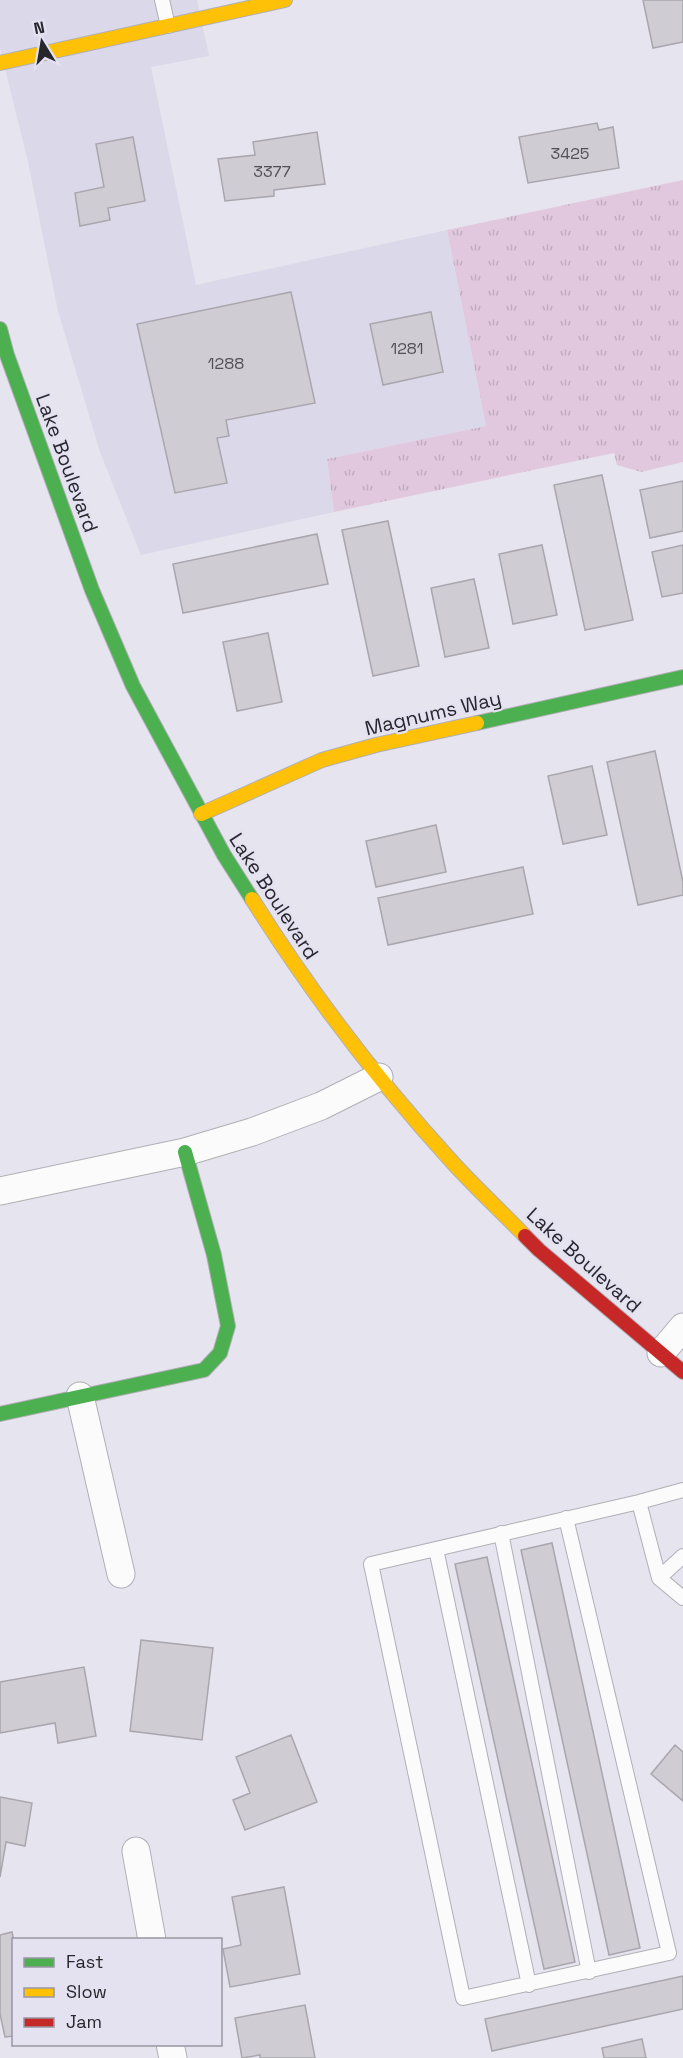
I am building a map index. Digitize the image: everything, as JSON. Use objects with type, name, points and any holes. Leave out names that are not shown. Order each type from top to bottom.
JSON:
[{"type":"main road","points":[[0,63],[276,1]]},
{"type":"main road","name":"Lake Boulevard","points":[[0,329],[88,578],[133,686],[224,855],[282,947],[328,1012],[379,1077],[455,1165],[539,1250],[683,1372]]},
{"type":"main road","name":"Magnums Way","points":[[201,814],[322,760],[376,745],[683,676]]},
{"type":"main road","points":[[0,1414],[204,1370],[220,1353],[228,1326],[214,1255],[185,1152]]},
{"type":"street","points":[[0,1191],[185,1152],[252,1132],[321,1106],[379,1077]]},
{"type":"street","points":[[661,1353],[683,1327]]},
{"type":"street","points":[[80,1396],[121,1574]]},
{"type":"street","points":[[136,1851],[152,1938]]},
{"type":"lane","points":[[162,0],[168,26]]},
{"type":"lane","points":[[566,1518],[669,1953],[463,1998],[371,1564],[501,1533],[566,1518],[639,1502],[683,1491]]},
{"type":"lane","points":[[639,1502],[659,1578],[683,1598]]},
{"type":"lane","points":[[501,1533],[589,1972]]},
{"type":"lane","points":[[436,1549],[529,1984]]},
{"type":"lane","points":[[659,1578],[683,1556]]},
{"type":"shaded area","points":[[0,0],[197,0],[209,56],[151,67],[196,285],[447,230],[486,426],[327,459],[334,512],[141,555],[100,452],[58,311],[28,162],[0,48]]},
{"type":"green space","points":[[683,180],[683,462],[641,472],[617,465],[614,453],[334,512],[327,459],[486,426],[447,230]]},
{"type":"building","points":[[643,0],[683,0],[683,42],[653,48]]},
{"type":"building","points":[[597,123],[599,130],[613,127],[619,168],[528,183],[519,137]]},
{"type":"building","points":[[317,132],[325,184],[274,190],[274,196],[225,201],[218,159],[255,155],[253,142]]},
{"type":"building","points":[[133,137],[145,201],[108,208],[110,220],[80,226],[75,193],[104,187],[96,144]]},
{"type":"building","points":[[291,292],[315,403],[226,420],[229,436],[217,438],[227,483],[175,493],[137,324]]},
{"type":"building","points":[[431,312],[443,372],[383,385],[370,324]]},
{"type":"building","points":[[602,475],[633,620],[585,630],[554,485]]},
{"type":"building","points":[[683,481],[683,531],[650,538],[640,490]]},
{"type":"building","points":[[388,521],[419,666],[373,676],[342,530]]},
{"type":"building","points":[[317,534],[328,584],[183,613],[173,564]]},
{"type":"building","points":[[542,545],[557,615],[513,624],[499,554]]},
{"type":"building","points":[[683,545],[683,593],[662,597],[652,552]]},
{"type":"building","points":[[474,579],[489,648],[445,657],[431,588]]},
{"type":"building","points":[[268,633],[282,702],[237,711],[223,642]]},
{"type":"building","points":[[655,751],[683,882],[683,895],[638,905],[607,762]]},
{"type":"building","points":[[592,766],[607,835],[563,844],[548,776]]},
{"type":"building","points":[[436,825],[446,872],[376,887],[366,841]]},
{"type":"building","points":[[523,867],[533,914],[388,945],[378,898]]},
{"type":"building","points":[[552,1543],[640,1948],[609,1955],[521,1550]]},
{"type":"building","points":[[487,1557],[575,1962],[544,1969],[455,1564]]},
{"type":"building","points":[[141,1640],[213,1648],[202,1740],[130,1731]]},
{"type":"building","points":[[84,1667],[96,1736],[58,1743],[55,1723],[0,1733],[0,1682]]},
{"type":"building","points":[[291,1735],[317,1802],[245,1830],[233,1800],[250,1793],[236,1757]]},
{"type":"building","points":[[675,1745],[683,1752],[683,1801],[651,1774]]},
{"type":"building","points":[[0,1797],[32,1803],[25,1846],[6,1842],[0,1877]]},
{"type":"building","points":[[284,1887],[300,1974],[230,1987],[223,1949],[241,1945],[232,1897]]},
{"type":"building","points":[[12,1932],[13,1938],[12,2036],[5,2037],[0,2014],[0,1935]]},
{"type":"building","points":[[683,1976],[683,2009],[492,2051],[485,2019]]},
{"type":"building","points":[[305,2005],[315,2058],[260,2058],[260,2055],[242,2058],[235,2018]]},
{"type":"building","points":[[642,2039],[646,2058],[604,2058],[602,2048]]},
{"type":"traffic: fast","points":[[0,329],[7,355],[92,590],[133,686],[224,855],[252,899]]},
{"type":"traffic: fast","points":[[477,723],[683,677]]},
{"type":"traffic: fast","points":[[0,1414],[204,1370],[220,1353],[228,1326],[214,1255],[185,1152]]},
{"type":"traffic: slow","points":[[0,63],[285,0]]},
{"type":"traffic: slow","points":[[201,814],[322,760],[376,745],[477,723]]},
{"type":"traffic: slow","points":[[252,899],[322,1003],[373,1069],[454,1164],[525,1236]]},
{"type":"traffic: jam","points":[[525,1236],[683,1372]]}]
